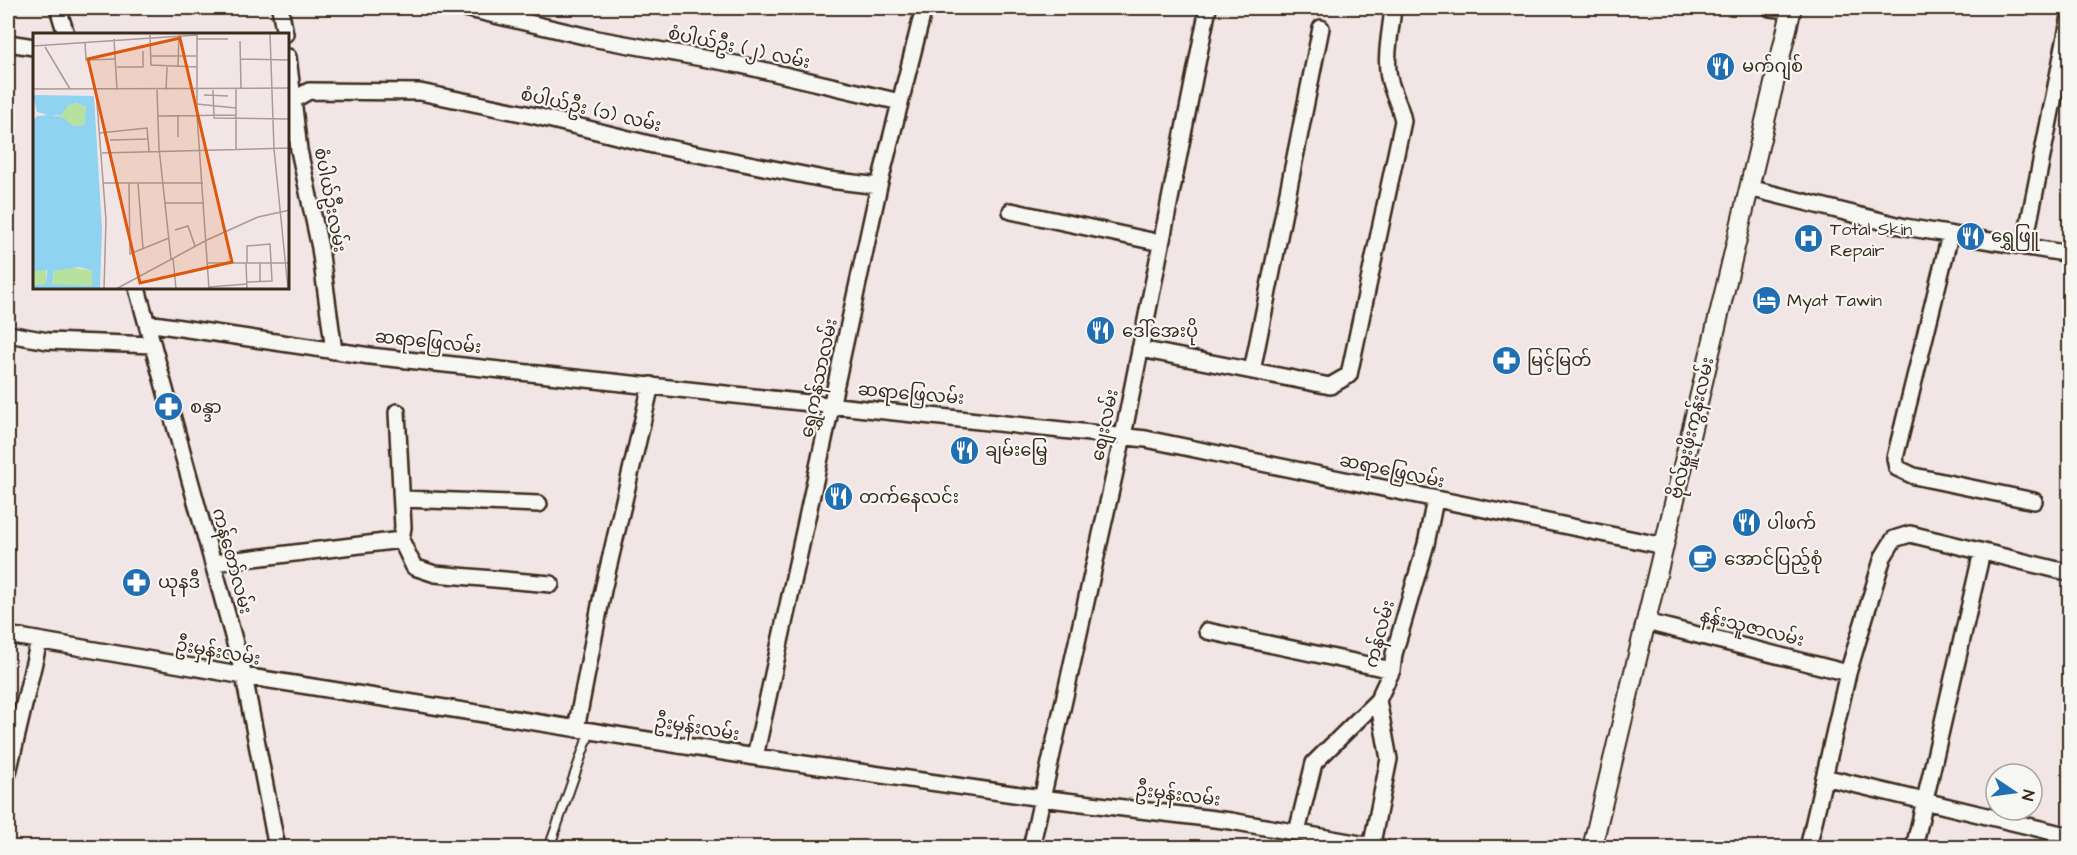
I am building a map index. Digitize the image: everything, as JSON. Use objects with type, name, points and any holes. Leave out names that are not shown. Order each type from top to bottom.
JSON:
[{"type":"street","points":[[58,8],[66,33]]},
{"type":"street","points":[[280,8],[285,33]]},
{"type":"street","name":"စံပါယ်ဦး (၂) လမ်း","points":[[465,8],[597,39],[741,65],[900,102]]},
{"type":"street","name":"‌ရွှေကန်သာလမ်း","points":[[755,757],[879,186],[924,8]]},
{"type":"street","name":"စျေးလမ်း","points":[[1031,848],[1123,436],[1208,8]]},
{"type":"street","points":[[1140,349],[1330,386],[1349,375],[1403,121],[1399,101],[1390,84],[1388,65],[1394,8]]},
{"type":"street","points":[[1770,8],[1792,9]]},
{"type":"street","name":"ဗိုလ်မှူးဖိုးကွန်းလမ်း","points":[[1592,848],[1792,9]]},
{"type":"street","points":[[2024,247],[2070,16]]},
{"type":"street","points":[[1252,371],[1321,28]]},
{"type":"street","points":[[8,43],[33,47]]},
{"type":"street","name":"စံပါယ်ဦးလမ်း","points":[[290,71],[299,150],[320,248],[334,351]]},
{"type":"street","name":"စံပါယ်ဦး (၁) လမ်း","points":[[294,99],[309,91],[420,92],[536,116],[653,145],[829,180],[879,186]]},
{"type":"street","points":[[1749,188],[1905,227],[2070,254]]},
{"type":"street","points":[[1011,211],[1161,243]]},
{"type":"street","points":[[1950,235],[1895,458],[1897,468],[1914,476],[2034,501]]},
{"type":"street","name":"ကန်တော်လမ်း","points":[[138,290],[244,676],[277,848]]},
{"type":"street","name":"ဆရာဖြေလမ်း","points":[[147,322],[334,351],[1123,436],[1210,451],[1435,500],[1664,546]]},
{"type":"street","points":[[8,334],[48,341],[153,345]]},
{"type":"street","points":[[583,730],[603,590],[651,385]]},
{"type":"street","points":[[397,412],[403,527],[401,540],[414,567],[435,574],[551,584]]},
{"type":"street","points":[[402,499],[539,504]]},
{"type":"street","name":"ကန်လမ်း","points":[[1378,700],[1392,670],[1394,654],[1426,544],[1435,500]]},
{"type":"street","points":[[1808,848],[1848,673],[1884,557],[1894,539],[1910,534],[2070,573]]},
{"type":"street","points":[[213,563],[401,540]]},
{"type":"street","points":[[1914,848],[1982,552]]},
{"type":"street","name":"နန်းသူဇာလမ်း","points":[[1646,622],[1848,673]]},
{"type":"street","points":[[1207,631],[1392,670]]},
{"type":"street","name":"ဦးမှန်းလမ်း","points":[[8,635],[244,676],[755,757],[1041,798],[1231,820],[1375,847]]},
{"type":"street","points":[[8,773],[39,641]]},
{"type":"street","points":[[1298,832],[1314,763],[1378,700]]},
{"type":"street","points":[[1375,847],[1389,759],[1378,700]]},
{"type":"street","points":[[1824,777],[2070,836]]},
{"type":"lane","points":[[549,848],[583,730]]},
{"type":"place","name":"မက်ဂျစ်","points":[[1721,66]]},
{"type":"place","name":"ရွှေဖြူ","points":[[1970,236]]},
{"type":"place","name":"Total Skin Repair","points":[[1809,239]]},
{"type":"place","name":"Myat Tawin","points":[[1766,300]]},
{"type":"place","name":"ဒေါ်အေးပို","points":[[1101,331]]},
{"type":"place","name":"မြင့်မြတ်","points":[[1506,360]]},
{"type":"place","name":"စန္ဒာ","points":[[169,407]]},
{"type":"place","name":"ချမ်းမြေ့","points":[[964,450]]},
{"type":"place","name":"တက်နေလင်း","points":[[838,497]]},
{"type":"place","name":"ပါဖက်","points":[[1746,523]]},
{"type":"place","name":"အောင်ပြည့်စုံ","points":[[1703,559]]},
{"type":"place","name":"ယုနဒီ","points":[[137,582]]}]
